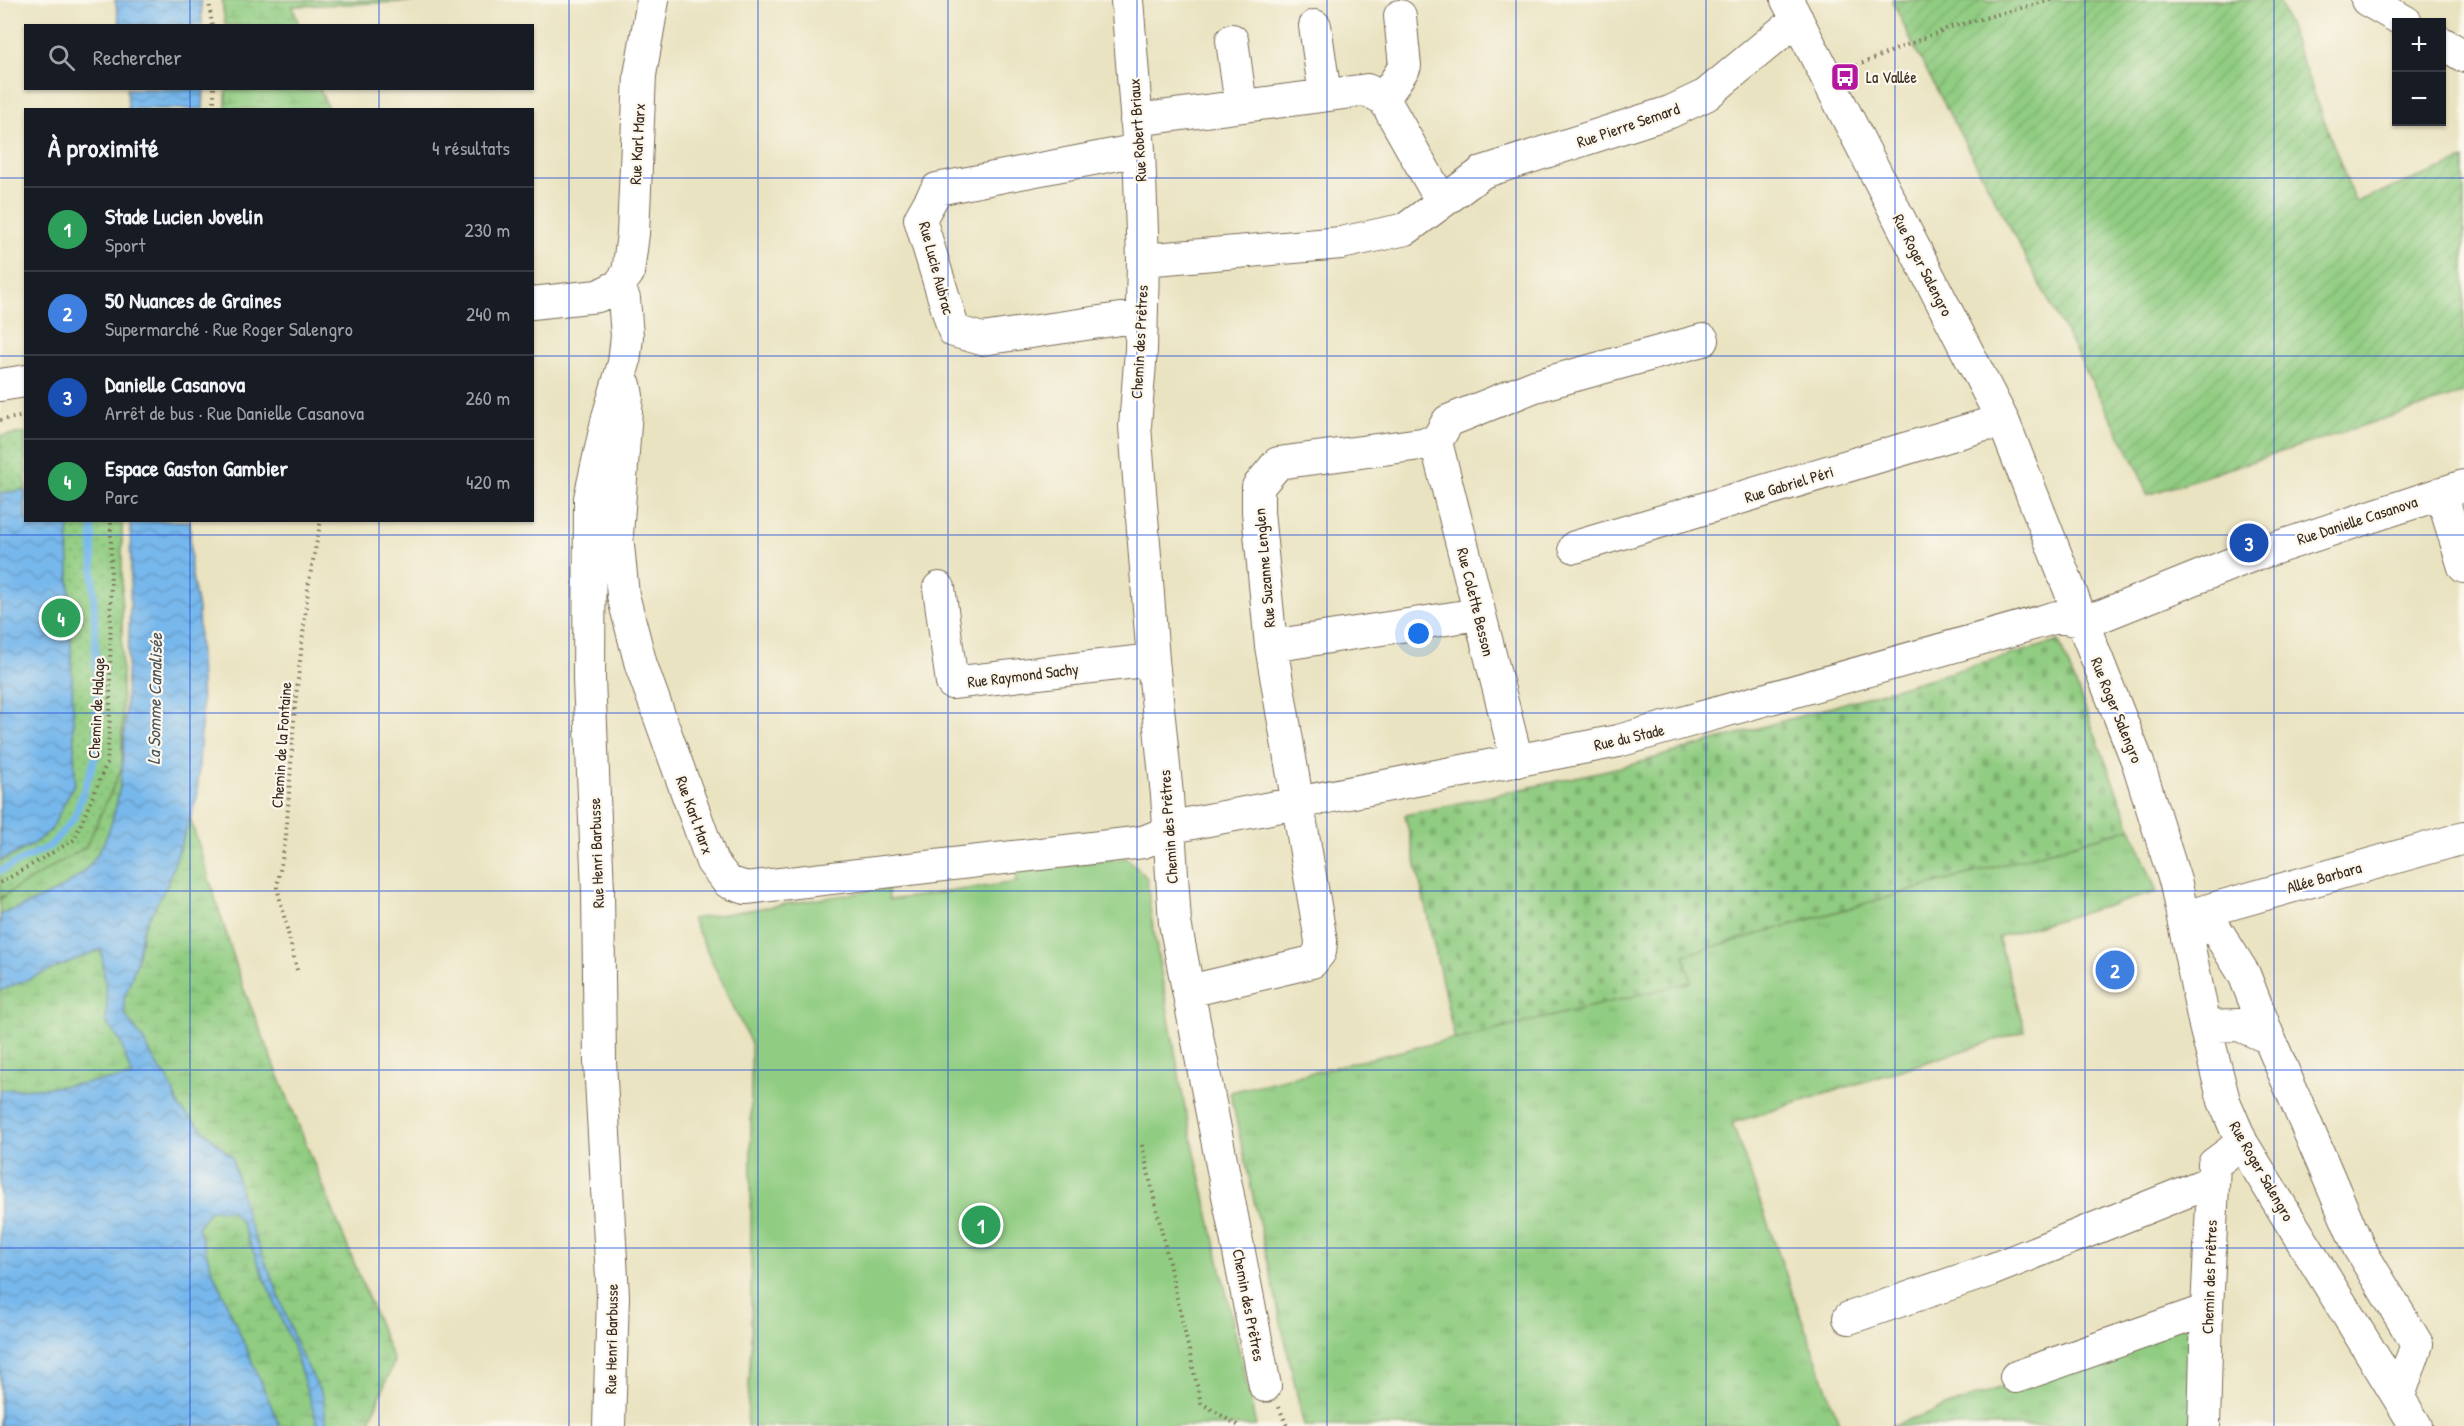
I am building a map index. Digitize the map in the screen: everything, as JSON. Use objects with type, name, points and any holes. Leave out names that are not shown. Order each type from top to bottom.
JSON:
[{"type":"street","name":"Rue Karl Marx","points":[[618,286],[628,273],[631,264],[640,75],[653,0]]},
{"type":"street","name":"Rue Robert Briaux","points":[[1127,0],[1138,135],[1143,260]]},
{"type":"street","points":[[2367,0],[2399,18]]},
{"type":"street","name":"Rue Pierre Semard","points":[[1143,260],[1341,243],[1406,229],[1483,172],[1670,112],[1707,95],[1792,9]]},
{"type":"street","name":"Rue Roger Salengro","points":[[1792,9],[2004,423],[2083,621],[2094,655],[2138,763],[2176,884],[2205,1026],[2224,1101],[2242,1143],[2416,1426]]},
{"type":"street","points":[[1384,99],[1405,66],[1400,16]]},
{"type":"street","points":[[1315,26],[1325,95]]},
{"type":"street","points":[[1232,40],[1240,106]]},
{"type":"street","points":[[2446,45],[2464,56]]},
{"type":"street","points":[[1138,135],[1240,106],[1367,90],[1384,99],[1442,202]]},
{"type":"street","name":"Rue Lucie Aubrac","points":[[1138,135],[937,189],[920,219],[954,331],[982,339],[1141,316]]},
{"type":"street","name":"Chemin des Prêtres","points":[[1143,260],[1142,350],[1135,426],[1153,660],[1167,795],[1175,922],[1265,1386]]},
{"type":"street","points":[[534,303],[598,296],[618,286]]},
{"type":"street","name":"Rue Henri Barbusse","points":[[609,1426],[613,1296],[600,1062],[598,890],[590,679],[590,498],[608,417],[619,381],[627,336],[624,299],[618,286]]},
{"type":"street","points":[[1436,442],[1448,421],[1535,386],[1703,340]]},
{"type":"street","points":[[0,385],[24,381]]},
{"type":"street","name":"Rue Karl Marx","points":[[619,381],[626,385],[627,396],[617,535],[623,595],[641,665],[712,862],[728,882],[746,888],[1143,842],[1168,832]]},
{"type":"street","name":"Rue Gabriel Péri","points":[[1575,547],[1985,425],[2004,423]]},
{"type":"street","name":"Rue Colette Besson","points":[[1436,442],[1517,761]]},
{"type":"street","name":"Rue Suzanne Lenglen","points":[[1189,991],[1312,962],[1320,952],[1321,941],[1271,646],[1258,512],[1258,487],[1278,463],[1436,442]]},
{"type":"street","points":[[2453,489],[2464,567]]},
{"type":"street","name":"Rue Danielle Casanova","points":[[2083,621],[2101,616],[2251,556],[2453,489]]},
{"type":"street","name":"Rue Raymond Sachy","points":[[939,588],[952,683],[1153,660]]},
{"type":"street","points":[[1271,646],[1479,614]]},
{"type":"street","name":"Rue du Stade","points":[[1168,832],[1178,826],[1297,801],[1618,741],[2057,617],[2083,621]]},
{"type":"street","name":"Allée Barbara","points":[[2184,917],[2464,838]]},
{"type":"street","points":[[2184,917],[2217,931],[2244,974],[2359,1248],[2417,1344],[2399,1396]]},
{"type":"street","points":[[2205,1026],[2239,1025],[2269,1038]]},
{"type":"street","name":"Chemin des Prêtres","points":[[2204,1426],[2214,1164],[2242,1143]]},
{"type":"street","points":[[1849,1318],[1991,1270],[2213,1181]]},
{"type":"street","points":[[2016,1377],[2207,1310]]},
{"type":"path","points":[[209,0],[212,24]]},
{"type":"path","points":[[1853,67],[1951,27],[2051,0]]},
{"type":"path","points":[[214,90],[214,108]]},
{"type":"path","points":[[0,420],[24,416]]},
{"type":"path","name":"Chemin de Halage","points":[[0,883],[74,840],[107,763],[110,713],[111,522]]},
{"type":"path","name":"Chemin de la Fontaine","points":[[297,970],[277,887],[286,837],[295,705],[309,581],[321,522]]},
{"type":"path","points":[[1142,1145],[1201,1403],[1239,1426]]},
{"type":"green space","points":[[222,0],[458,0],[293,6],[298,24],[225,24]]},
{"type":"green space","points":[[1892,0],[2279,0],[2355,202],[2464,160],[2464,393],[2147,495],[2138,469],[1914,47]]},
{"type":"green space","points":[[226,90],[320,90],[328,108],[226,108]]},
{"type":"green space","points":[[24,433],[24,522],[122,522],[122,767],[86,847],[0,898],[0,436]]},
{"type":"green space","points":[[2059,641],[2131,828],[1684,955],[1691,982],[1455,1040],[1405,815],[1634,764]]},
{"type":"green space","points":[[122,715],[172,760],[243,987],[394,1362],[368,1426],[0,1426],[0,898],[4,897],[122,767]]},
{"type":"green space","points":[[2131,828],[2157,892],[1998,937],[2025,1031],[1732,1123],[1840,1426],[1304,1426],[1230,1092],[1690,982],[1684,955]]},
{"type":"green space","points":[[1127,858],[1147,878],[1150,910],[1184,1103],[1256,1426],[747,1426],[751,1346],[751,1044],[692,919],[888,888],[889,900],[1017,882],[1016,870]]},
{"type":"green space","points":[[2199,1318],[2200,1426],[1891,1426]]},
{"type":"water","points":[[115,0],[201,0],[202,24],[120,24]]},
{"type":"water","points":[[127,90],[204,90],[203,108],[128,108]]},
{"type":"water","points":[[24,490],[24,522],[70,522],[68,535],[75,782],[51,830],[29,847],[0,861],[0,493]]},
{"type":"water","name":"La Somme Canalisée","points":[[130,522],[190,522],[191,570],[198,609],[202,710],[197,798],[167,885],[143,929],[136,965],[124,999],[125,1015],[142,1038],[158,1067],[167,1077],[180,1108],[232,1157],[248,1221],[274,1282],[297,1346],[323,1397],[327,1426],[318,1426],[293,1347],[241,1222],[230,1210],[210,1210],[198,1227],[211,1267],[280,1426],[0,1426],[0,1090],[53,1087],[132,1077],[120,1041],[106,1022],[107,1000],[101,949],[0,991],[0,915],[68,884],[87,868],[109,831],[121,780],[131,565]]},
{"type":"waterway","points":[[0,871],[50,846],[74,818],[98,750],[92,524]]},
{"type":"place","name":"La Vallée","points":[[1845,77]]},
{"type":"place","name":"Danielle Casanova","points":[[2249,543]]},
{"type":"place","name":"Espace Gaston Gambier","points":[[61,618]]},
{"type":"place","name":"50 Nuances de Graines","points":[[2115,970]]},
{"type":"place","name":"Stade Lucien Jovelin","points":[[981,1225]]}]
